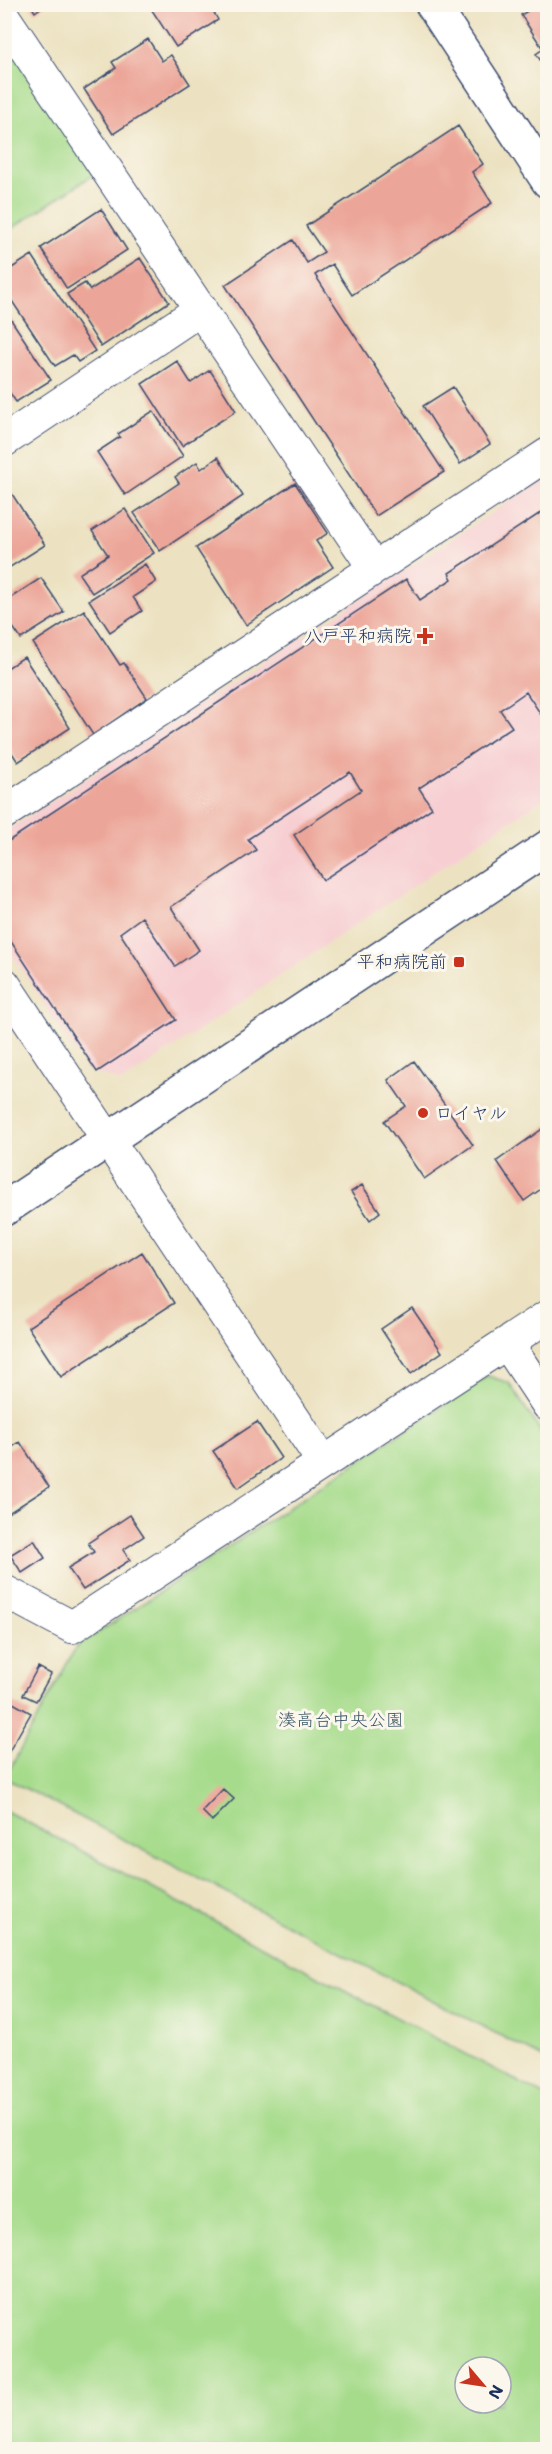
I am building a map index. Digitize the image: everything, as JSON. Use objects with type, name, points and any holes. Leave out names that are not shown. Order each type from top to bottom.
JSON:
[{"type":"street","points":[[432,4],[548,181]]},
{"type":"street","points":[[4,16],[374,568]]},
{"type":"street","points":[[4,441],[201,309]]},
{"type":"street","points":[[4,813],[548,454]]},
{"type":"street","points":[[4,1209],[548,847]]},
{"type":"street","points":[[4,984],[106,1141],[323,1462]]},
{"type":"street","points":[[4,1591],[72,1627],[548,1316]]},
{"type":"street","points":[[507,1343],[548,1405]]},
{"type":"shaded area","name":"八戸平和病院","points":[[547,477],[547,796],[122,1082],[87,1070],[5,944],[5,832]]},
{"type":"green space","points":[[4,17],[105,167],[5,233],[4,233]]},
{"type":"green space","name":"湊高台中央公園","points":[[488,1376],[509,1383],[547,1441],[547,2060],[5,1778],[76,1647]]},
{"type":"green space","points":[[4,1810],[547,2097],[547,2449],[5,2449]]},
{"type":"building","points":[[30,4],[46,4],[35,12]]},
{"type":"building","points":[[148,4],[209,4],[218,20],[176,47]]},
{"type":"building","points":[[537,5],[548,5],[548,71],[536,54],[543,49],[521,15]]},
{"type":"building","points":[[148,39],[162,61],[171,55],[190,84],[113,134],[84,89],[116,68],[112,62]]},
{"type":"building","points":[[458,126],[483,164],[472,172],[492,203],[352,295],[332,264],[315,275],[444,472],[376,516],[225,285],[293,240],[307,263],[324,252],[306,226]]},
{"type":"building","points":[[101,209],[127,250],[67,289],[41,248]]},
{"type":"building","points":[[32,255],[95,351],[78,362],[73,355],[55,366],[4,289],[4,273]]},
{"type":"building","points":[[140,258],[169,302],[101,347],[67,294],[85,283],[90,290]]},
{"type":"building","points":[[4,309],[51,380],[16,402],[4,384]]},
{"type":"building","points":[[177,361],[191,383],[210,370],[236,411],[182,446],[142,384]]},
{"type":"building","points":[[453,387],[490,444],[460,464],[423,406]]},
{"type":"building","points":[[153,411],[183,456],[125,495],[97,452],[120,437],[118,434]]},
{"type":"building","points":[[218,457],[243,496],[160,551],[134,513],[179,483],[175,477],[197,462],[201,469]]},
{"type":"building","points":[[295,483],[328,533],[316,541],[333,567],[246,625],[196,548]]},
{"type":"building","points":[[12,494],[45,545],[4,571],[4,499]]},
{"type":"building","name":"八戸平和病院","points":[[548,508],[548,725],[526,692],[500,710],[512,727],[419,788],[432,808],[323,880],[294,835],[361,790],[350,772],[248,839],[256,850],[171,907],[199,950],[175,966],[142,917],[120,933],[176,1020],[97,1072],[4,931],[4,844],[406,579],[420,600],[452,579],[449,573]]},
{"type":"building","points":[[125,509],[154,553],[92,593],[79,574],[108,555],[92,531]]},
{"type":"building","points":[[145,564],[156,582],[133,597],[142,611],[110,632],[89,600]]},
{"type":"building","points":[[41,578],[64,612],[21,639],[4,614],[4,602]]},
{"type":"building","points":[[84,610],[120,665],[124,663],[147,698],[93,735],[33,643]]},
{"type":"building","points":[[24,657],[70,728],[18,762],[4,741],[4,670]]},
{"type":"building","name":"ロイヤル","points":[[414,1061],[473,1145],[424,1179],[384,1121],[406,1106],[388,1080]]},
{"type":"building","points":[[548,1125],[548,1184],[524,1201],[497,1161]]},
{"type":"building","points":[[362,1185],[380,1212],[370,1220],[351,1192]]},
{"type":"building","points":[[142,1252],[174,1303],[61,1377],[28,1327]]},
{"type":"building","points":[[412,1308],[442,1352],[411,1374],[381,1329]]},
{"type":"building","points":[[257,1422],[281,1458],[238,1488],[213,1451]]},
{"type":"building","points":[[20,1442],[49,1487],[4,1516],[4,1452]]},
{"type":"building","points":[[130,1515],[144,1536],[123,1550],[130,1560],[83,1590],[68,1568],[94,1552],[88,1543]]},
{"type":"building","points":[[34,1540],[45,1558],[22,1573],[10,1555]]},
{"type":"building","points":[[38,1667],[51,1674],[36,1701],[23,1695]]},
{"type":"building","points":[[4,1698],[31,1713],[4,1760]]},
{"type":"building","points":[[223,1789],[234,1799],[212,1821],[202,1811]]},
{"type":"place","name":"八戸平和病院","points":[[425,636]]},
{"type":"place","name":"平和病院前","points":[[459,962]]},
{"type":"place","name":"ロイヤル","points":[[423,1113]]}]
